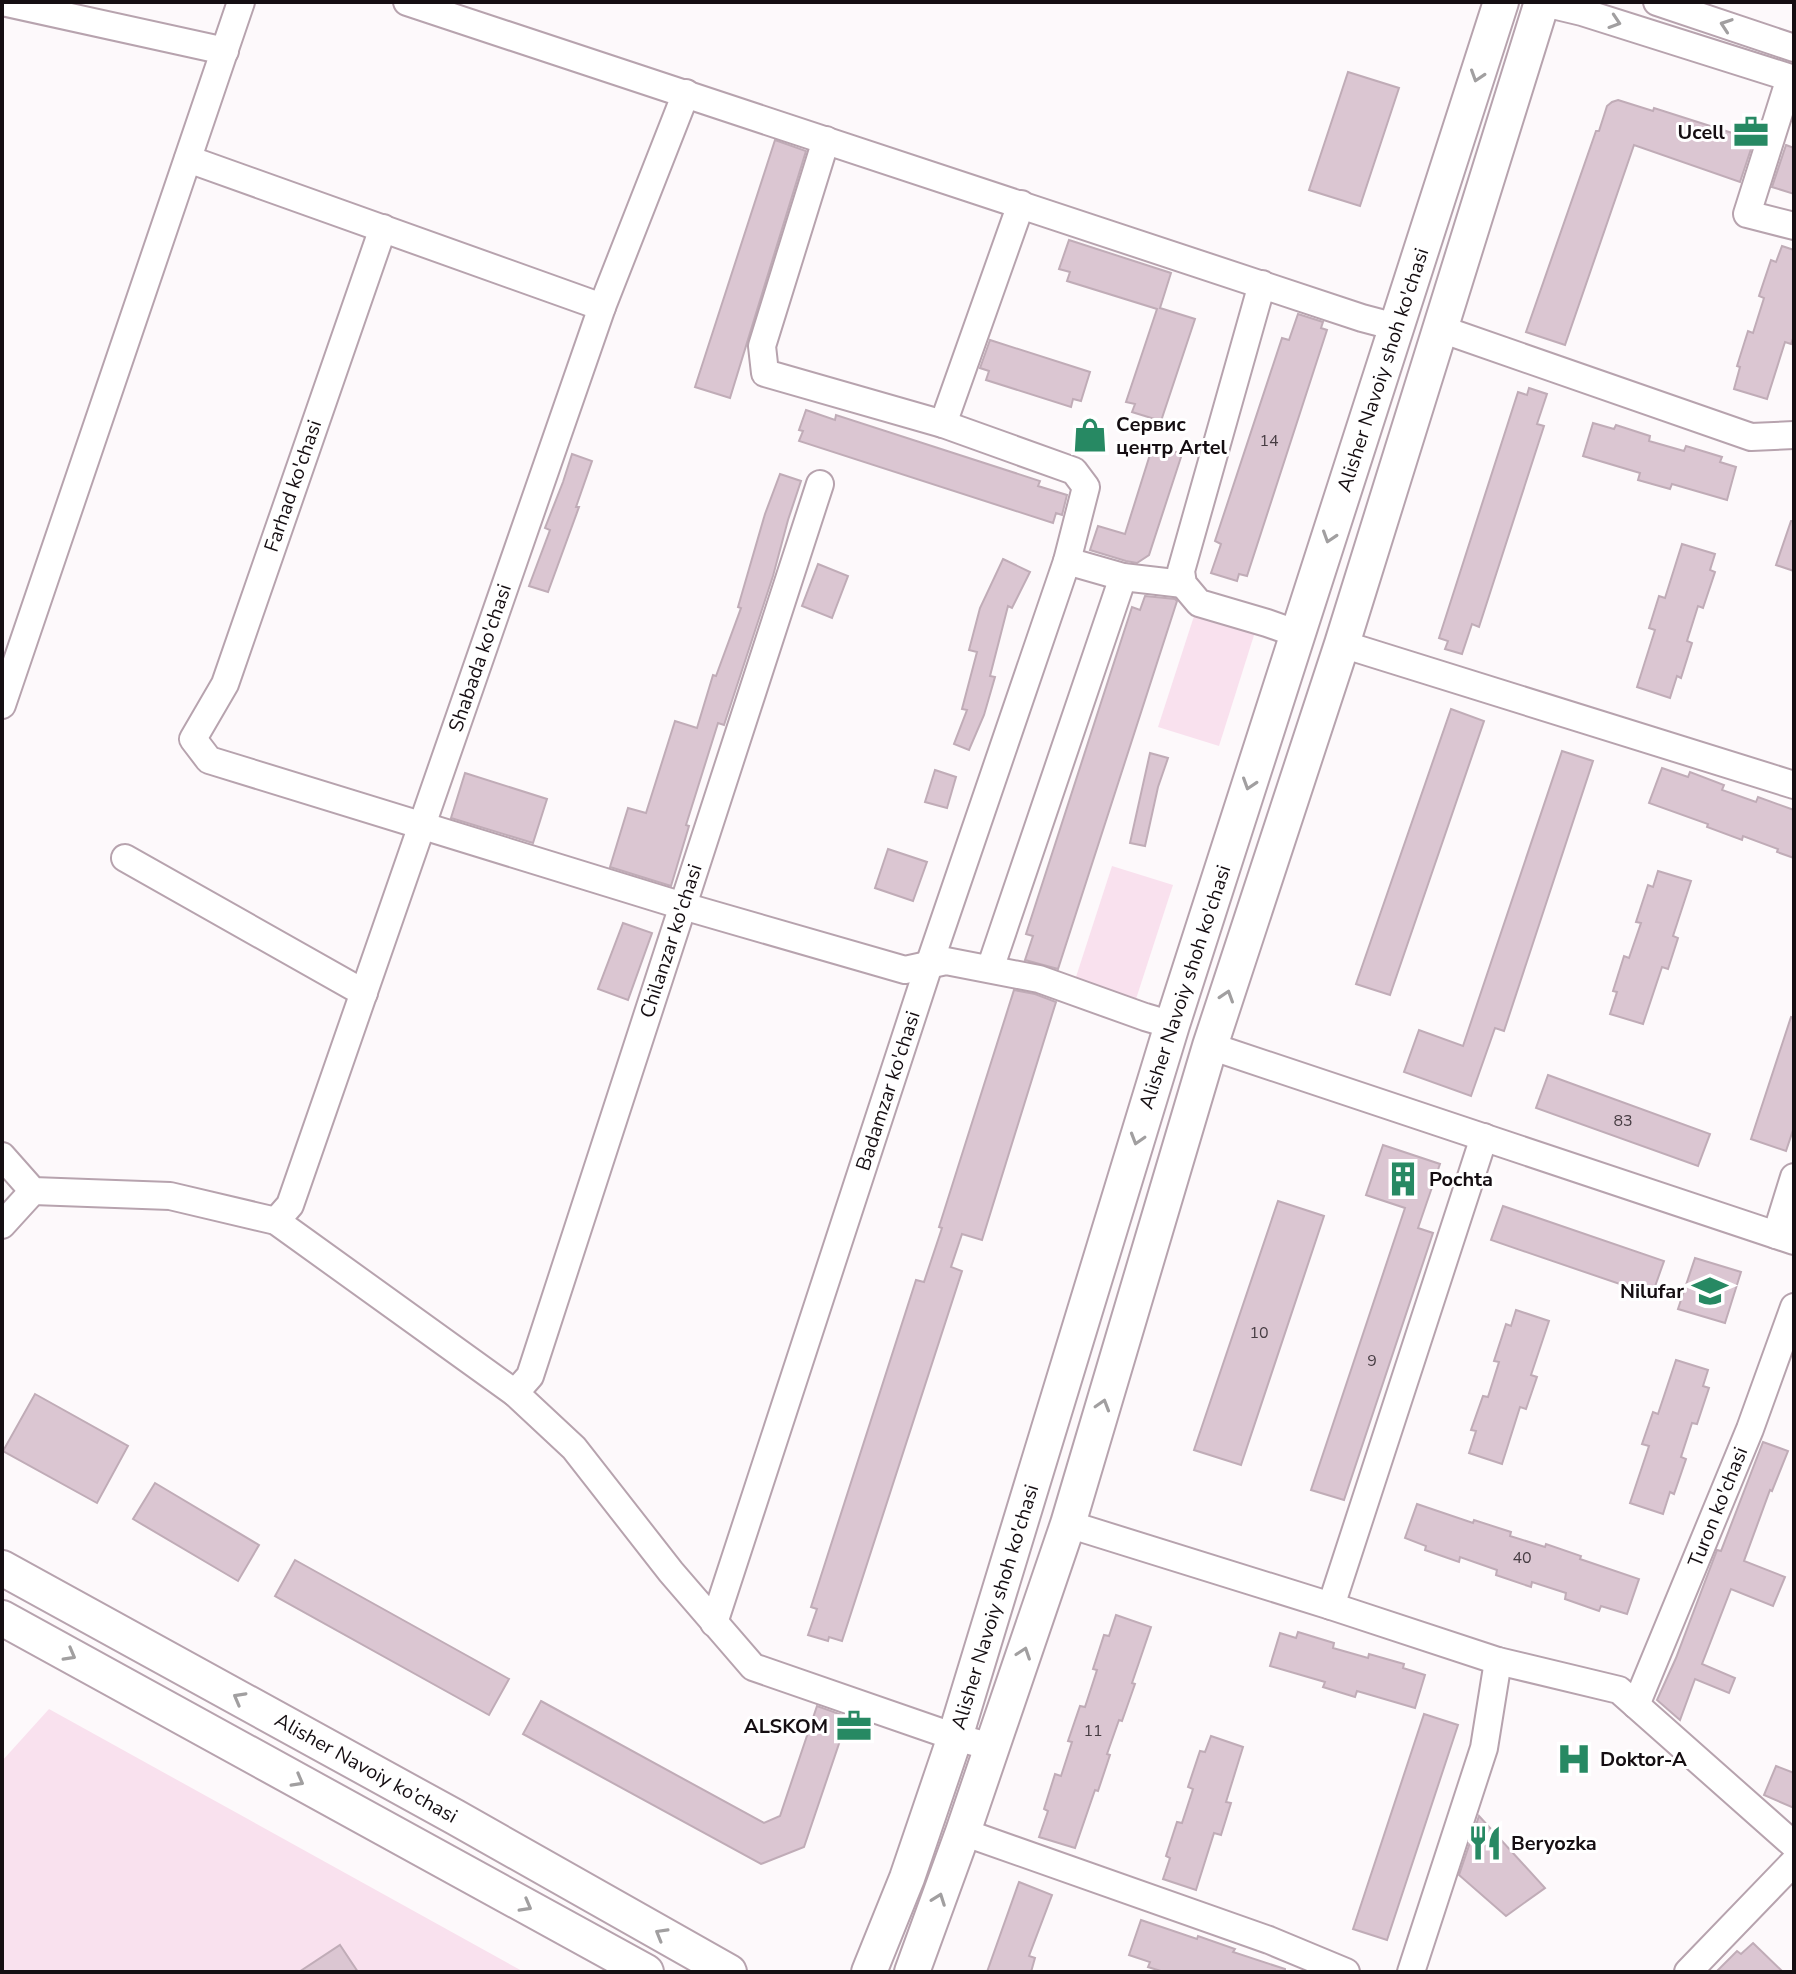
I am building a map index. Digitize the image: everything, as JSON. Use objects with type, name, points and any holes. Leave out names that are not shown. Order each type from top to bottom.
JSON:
[{"type":"main road","name":"Alisher Navoiy shoh ko'chasi","points":[[869,1972],[907,1878],[955,1737],[1172,1025],[1501,2]]},
{"type":"main road","name":"Alisher Navoiy shoh ko'chasi","points":[[912,1972],[1068,1524],[1210,1046],[1342,644],[1541,2]]},
{"type":"main road","points":[[15,1575],[5,1620],[646,1972]]},
{"type":"main road","name":"Alisher Navoiy ko’chasi","points":[[15,1575],[729,1972]]},
{"type":"main road","points":[[435,1856],[455,1817]]},
{"type":"street","points":[[2,2],[225,51]]},
{"type":"street","points":[[2,705],[241,2]]},
{"type":"street","points":[[407,2],[1396,327]]},
{"type":"street","points":[[1541,2],[1792,78],[1747,214],[1794,226]]},
{"type":"street","points":[[1657,2],[1794,48]]},
{"type":"street","name":"Shabada ko'chasi","points":[[276,1221],[290,1205],[602,307],[686,93]]},
{"type":"street","points":[[826,140],[762,346],[765,373],[943,424],[1021,204]]},
{"type":"street","points":[[188,159],[602,307]]},
{"type":"street","name":"Farhad ko'chasi","points":[[383,228],[225,684],[193,739],[209,760],[422,826]]},
{"type":"street","points":[[1262,284],[1181,571],[1183,584],[1199,603],[1298,634]]},
{"type":"street","points":[[1441,329],[1751,437],[1794,435]]},
{"type":"street","name":"Badamzar ko'chasi","points":[[714,1623],[929,965],[1067,561],[1086,487],[1074,471],[943,424]]},
{"type":"street","name":"Chilanzar ko'chasi","points":[[515,1393],[530,1376],[820,484]]},
{"type":"street","points":[[1067,561],[1123,577],[1183,584]]},
{"type":"street","points":[[990,969],[1123,577]]},
{"type":"street","points":[[1342,644],[1794,785]]},
{"type":"street","points":[[422,826],[905,970],[946,961],[1039,979],[1172,1025]]},
{"type":"street","points":[[125,858],[364,993]]},
{"type":"street","points":[[1210,1046],[1785,1238],[1794,1177]]},
{"type":"street","points":[[1331,1606],[1484,1137]]},
{"type":"street","points":[[2,1156],[33,1191],[170,1196],[276,1221],[515,1393],[574,1448],[671,1572],[753,1667],[992,1747]]},
{"type":"street","points":[[2,1225],[33,1191]]},
{"type":"street","name":"Turon ko'chasi","points":[[1636,1705],[1750,1429],[1793,1311]]},
{"type":"street","points":[[1068,1524],[1498,1661],[1619,1690],[1794,1845]]},
{"type":"street","points":[[1411,1972],[1484,1748],[1498,1661]]},
{"type":"street","points":[[963,1832],[1269,1940],[1346,1972]]},
{"type":"street","points":[[1688,1972],[1794,1862]]},
{"type":"shaded area","points":[[1195,613],[1255,632],[1219,746],[1158,727]]},
{"type":"shaded area","points":[[1112,866],[1173,885],[1136,999],[1075,980]]},
{"type":"shaded area","points":[[49,1709],[524,1972],[2,1972],[2,1761]]},
{"type":"building","points":[[1348,72],[1399,88],[1360,206],[1309,190]]},
{"type":"building","points":[[1618,100],[1653,111],[1654,108],[1754,140],[1740,182],[1634,145],[1565,345],[1526,332],[1596,131],[1599,131],[1607,106]]},
{"type":"building","points":[[775,140],[806,151],[730,398],[695,387]]},
{"type":"building","points":[[1786,145],[1794,148],[1794,194],[1772,187]]},
{"type":"building","points":[[1069,240],[1171,273],[1160,308],[1195,319],[1161,421],[1132,412],[1135,404],[1126,402],[1157,309],[1067,281],[1070,272],[1059,269]]},
{"type":"building","points":[[1782,246],[1794,250],[1794,336],[1791,344],[1785,342],[1767,399],[1734,389],[1740,367],[1737,366],[1748,331],[1753,333],[1764,298],[1759,296],[1771,260],[1776,262]]},
{"type":"building","points":[[1298,314],[1323,322],[1321,328],[1327,330],[1247,576],[1239,574],[1237,581],[1211,573],[1221,544],[1215,541],[1282,338],[1289,340]]},
{"type":"building","points":[[990,340],[1090,372],[1081,401],[1073,399],[1071,407],[986,380],[989,371],[980,368]]},
{"type":"building","points":[[1529,388],[1547,394],[1537,424],[1544,426],[1479,627],[1472,624],[1462,654],[1445,649],[1448,641],[1439,638],[1518,392],[1527,395]]},
{"type":"building","points":[[806,410],[835,420],[836,415],[1040,481],[1038,486],[1067,495],[1062,515],[1056,513],[1053,523],[799,441],[803,431],[799,430]]},
{"type":"building","points":[[1593,423],[1614,429],[1616,425],[1650,436],[1649,441],[1684,451],[1686,446],[1722,457],[1720,462],[1736,467],[1727,500],[1672,484],[1670,489],[1638,480],[1640,473],[1583,456]]},
{"type":"building","points":[[1153,445],[1182,454],[1149,555],[1137,563],[1090,550],[1098,526],[1125,534]]},
{"type":"building","points":[[572,454],[592,461],[548,592],[529,586],[550,530],[545,528]]},
{"type":"building","points":[[780,474],[801,481],[724,725],[718,723],[686,825],[689,826],[671,886],[610,867],[628,808],[646,813],[675,721],[697,728],[713,675],[716,676],[741,608],[738,607],[765,514]]},
{"type":"building","points":[[1791,521],[1794,521],[1794,571],[1776,565]]},
{"type":"building","points":[[1682,544],[1715,554],[1710,570],[1715,572],[1703,608],[1698,606],[1687,641],[1692,643],[1681,678],[1677,676],[1670,698],[1637,687],[1655,630],[1649,628],[1659,596],[1665,598]]},
{"type":"building","points":[[1003,559],[1030,572],[1012,608],[1008,606],[990,676],[995,677],[969,750],[954,744],[967,710],[962,709],[977,652],[969,650],[980,608]]},
{"type":"building","points":[[818,564],[848,576],[832,618],[802,606]]},
{"type":"building","points":[[1145,596],[1177,601],[1058,969],[1025,960],[1033,936],[1026,934],[1132,607],[1140,610]]},
{"type":"building","points":[[1451,709],[1484,721],[1390,995],[1356,984]]},
{"type":"building","points":[[1562,751],[1593,761],[1504,1031],[1495,1028],[1471,1096],[1404,1072],[1419,1030],[1463,1046]]},
{"type":"building","points":[[1150,753],[1168,758],[1145,846],[1130,843]]},
{"type":"building","points":[[1662,768],[1688,777],[1690,772],[1724,785],[1722,790],[1756,802],[1758,797],[1794,810],[1794,858],[1777,852],[1778,849],[1743,836],[1742,840],[1649,803]]},
{"type":"building","points":[[935,770],[956,777],[947,808],[925,802]]},
{"type":"building","points":[[465,773],[547,799],[533,843],[451,818]]},
{"type":"building","points":[[888,849],[927,862],[913,901],[875,888]]},
{"type":"building","points":[[1658,871],[1691,881],[1673,936],[1678,938],[1668,969],[1662,967],[1643,1024],[1610,1014],[1617,992],[1613,991],[1624,956],[1629,958],[1641,923],[1636,922],[1648,885],[1653,887]]},
{"type":"building","points":[[623,923],[652,933],[628,1000],[598,989]]},
{"type":"building","points":[[1014,990],[1056,1002],[982,1240],[962,1234],[951,1267],[962,1271],[842,1641],[829,1637],[828,1641],[808,1635],[817,1609],[811,1607],[916,1280],[924,1282],[942,1228],[939,1227]]},
{"type":"building","points":[[1791,1017],[1794,1018],[1794,1127],[1786,1151],[1751,1139]]},
{"type":"building","points":[[1548,1075],[1710,1134],[1698,1166],[1536,1108]]},
{"type":"building","points":[[1383,1145],[1440,1164],[1418,1228],[1433,1233],[1344,1500],[1311,1490],[1405,1208],[1366,1195]]},
{"type":"building","points":[[1278,1201],[1324,1216],[1241,1465],[1194,1450]]},
{"type":"building","points":[[1503,1206],[1664,1261],[1652,1295],[1491,1240]]},
{"type":"building","name":"Nilufar","points":[[1695,1258],[1741,1272],[1725,1323],[1678,1309]]},
{"type":"building","points":[[1516,1310],[1549,1321],[1531,1375],[1537,1377],[1526,1409],[1520,1407],[1502,1464],[1469,1453],[1476,1431],[1471,1430],[1483,1396],[1488,1397],[1499,1362],[1494,1361],[1506,1324],[1511,1326]]},
{"type":"building","points":[[1676,1360],[1708,1370],[1703,1386],[1709,1388],[1697,1424],[1692,1423],[1681,1457],[1686,1459],[1674,1494],[1670,1492],[1663,1514],[1630,1503],[1649,1446],[1642,1444],[1653,1412],[1658,1414]]},
{"type":"building","points":[[35,1394],[128,1446],[97,1503],[3,1451]]},
{"type":"building","points":[[1763,1442],[1788,1451],[1744,1561],[1785,1577],[1773,1606],[1731,1589],[1702,1664],[1735,1678],[1729,1693],[1695,1679],[1680,1720],[1657,1700],[1717,1550],[1721,1551]]},
{"type":"building","points":[[155,1483],[259,1545],[238,1581],[133,1519]]},
{"type":"building","points":[[1417,1504],[1511,1532],[1510,1536],[1545,1547],[1546,1544],[1639,1579],[1627,1614],[1601,1606],[1599,1611],[1565,1599],[1566,1593],[1532,1582],[1531,1587],[1496,1575],[1497,1570],[1460,1557],[1459,1562],[1425,1550],[1426,1546],[1405,1538]]},
{"type":"building","points":[[295,1560],[509,1679],[489,1715],[275,1596]]},
{"type":"building","points":[[1116,1615],[1151,1627],[1132,1683],[1135,1684],[1122,1721],[1119,1720],[1098,1791],[1095,1790],[1075,1848],[1039,1837],[1055,1774],[1061,1776],[1072,1742],[1068,1741],[1080,1706],[1085,1707],[1097,1670],[1093,1669],[1104,1635],[1109,1636]]},
{"type":"building","points":[[1298,1632],[1334,1643],[1333,1648],[1404,1664],[1403,1668],[1425,1675],[1415,1708],[1357,1691],[1355,1697],[1323,1687],[1325,1682],[1270,1666],[1280,1633],[1296,1638]]},
{"type":"building","points":[[541,1701],[764,1823],[780,1816],[817,1706],[848,1717],[804,1847],[761,1864],[523,1734]]},
{"type":"building","points":[[1424,1714],[1458,1725],[1387,1940],[1353,1929]]},
{"type":"building","points":[[1211,1736],[1243,1747],[1226,1802],[1231,1803],[1221,1835],[1214,1833],[1196,1890],[1163,1879],[1170,1858],[1166,1856],[1177,1822],[1182,1823],[1193,1789],[1188,1787],[1200,1751],[1205,1752]]},
{"type":"building","points":[[1776,1766],[1794,1773],[1794,1808],[1764,1795]]},
{"type":"building","name":"Beryozka","points":[[1479,1816],[1545,1888],[1506,1916],[1459,1875]]},
{"type":"building","points":[[1019,1882],[1052,1895],[1029,1956],[1035,1958],[1031,1972],[987,1972]]},
{"type":"building","points":[[1141,1920],[1235,1949],[1233,1952],[1285,1969],[1285,1972],[1164,1972],[1148,1967],[1150,1962],[1129,1955]]},
{"type":"building","points":[[1753,1943],[1783,1972],[1716,1972],[1737,1951],[1741,1954]]},
{"type":"building","points":[[340,1945],[358,1972],[299,1972]]},
{"type":"place","name":"Ucell","points":[[1751,132]]},
{"type":"place","name":"Сервис центр Artel","points":[[1090,435]]},
{"type":"place","name":"Pochta","points":[[1403,1179]]},
{"type":"place","name":"Nilufar","points":[[1710,1291]]},
{"type":"place","name":"ALSKOM","points":[[854,1726]]},
{"type":"place","name":"Doktor-A","points":[[1574,1759]]},
{"type":"place","name":"Beryozka","points":[[1485,1843]]}]
